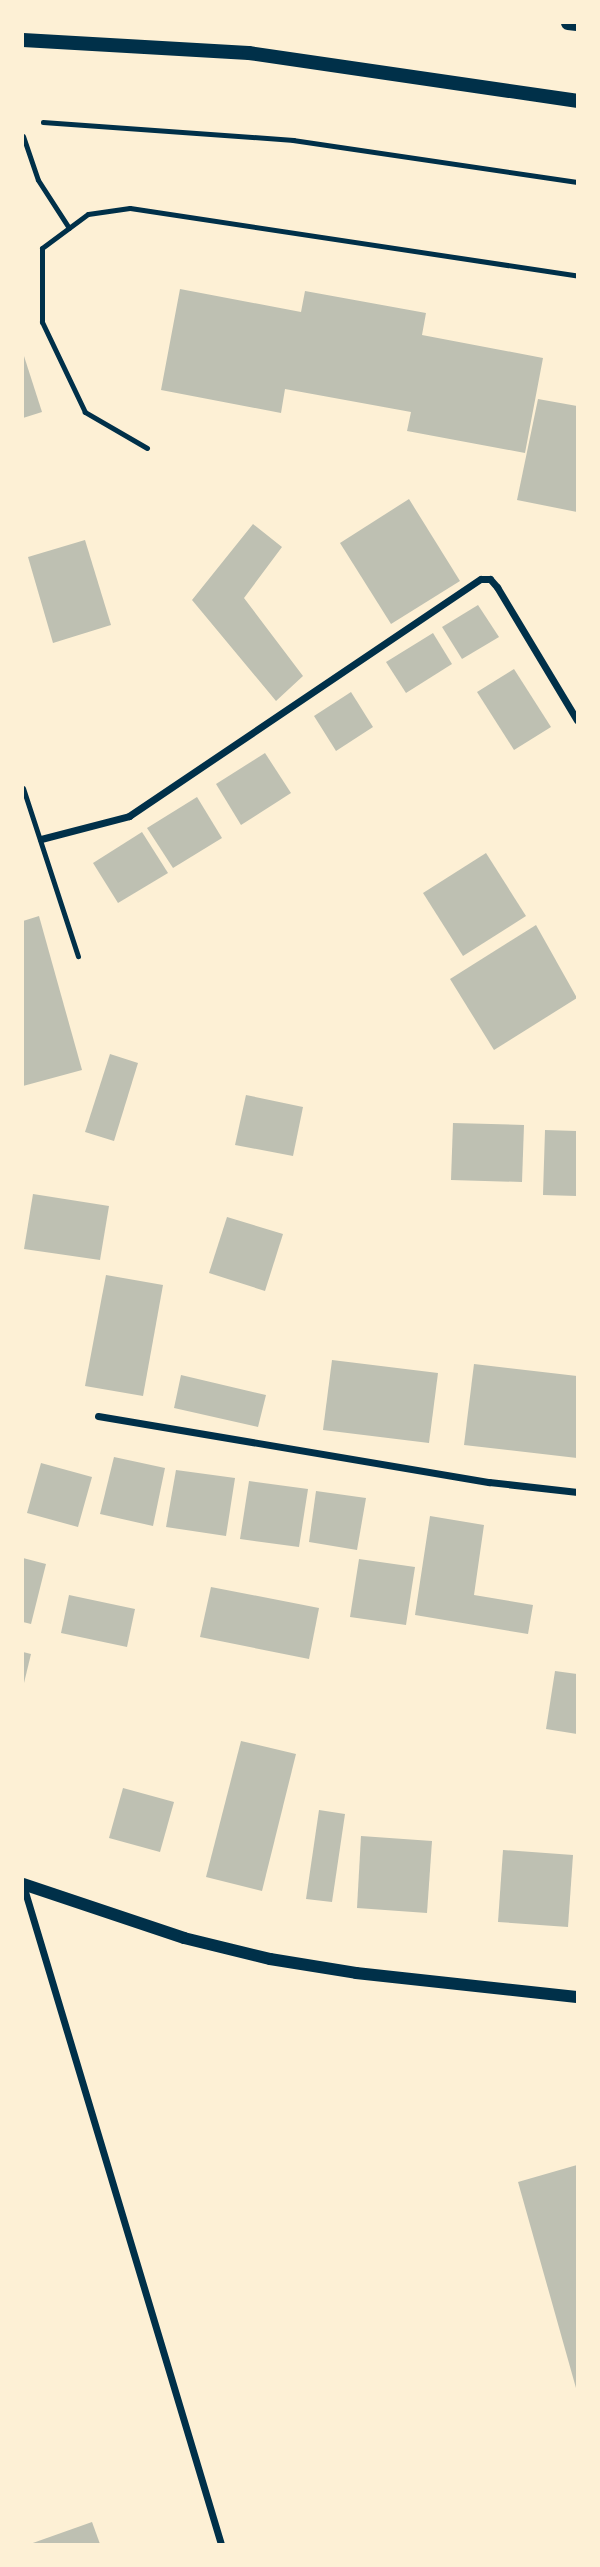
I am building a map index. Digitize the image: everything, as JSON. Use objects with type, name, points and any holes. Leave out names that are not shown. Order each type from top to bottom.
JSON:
[{"type":"main road","points":[[568,23],[577,24]]},
{"type":"main road","points":[[23,40],[249,53],[577,101]]},
{"type":"street","points":[[41,839],[129,816],[481,579],[490,579],[497,587],[577,720]]},
{"type":"street","points":[[98,1416],[489,1482],[577,1492]]},
{"type":"street","points":[[23,1884],[161,1931],[270,1959],[356,1973],[577,1997]]},
{"type":"street","points":[[23,1884],[221,2544]]},
{"type":"lane","points":[[23,136],[38,180],[69,228]]},
{"type":"lane","points":[[147,449],[85,412],[42,322],[42,248],[88,214],[130,208],[577,276]]},
{"type":"lane","points":[[23,788],[78,956]]},
{"type":"path","points":[[36,122],[293,140],[577,182]]},
{"type":"building","points":[[180,289],[301,312],[305,291],[426,313],[422,335],[543,358],[525,453],[407,431],[411,412],[285,389],[281,413],[161,390]]},
{"type":"building","points":[[23,353],[42,412],[23,418]]},
{"type":"building","points":[[538,399],[577,406],[577,512],[517,500]]},
{"type":"building","points":[[409,499],[460,581],[391,624],[340,543]]},
{"type":"building","points":[[253,524],[282,547],[244,598],[303,676],[276,701],[192,600]]},
{"type":"building","points":[[85,540],[111,625],[53,643],[28,557]]},
{"type":"building","points":[[478,605],[499,637],[462,659],[442,627]]},
{"type":"building","points":[[433,633],[452,664],[406,693],[386,662]]},
{"type":"building","points":[[514,669],[551,727],[514,750],[477,692]]},
{"type":"building","points":[[351,692],[373,727],[336,751],[314,716]]},
{"type":"building","points":[[265,753],[291,793],[241,825],[216,784]]},
{"type":"building","points":[[197,797],[222,838],[173,868],[147,828]]},
{"type":"building","points":[[142,832],[168,873],[118,903],[93,863]]},
{"type":"building","points":[[486,853],[526,916],[463,956],[423,893]]},
{"type":"building","points":[[39,916],[82,1070],[23,1086],[23,921]]},
{"type":"building","points":[[536,925],[577,998],[494,1050],[450,979]]},
{"type":"building","points":[[110,1054],[138,1063],[114,1141],[85,1132]]},
{"type":"building","points":[[246,1095],[303,1107],[293,1156],[235,1145]]},
{"type":"building","points":[[453,1123],[524,1125],[522,1182],[451,1180]]},
{"type":"building","points":[[545,1130],[577,1131],[577,1196],[543,1195]]},
{"type":"building","points":[[33,1194],[109,1206],[100,1260],[24,1249]]},
{"type":"building","points":[[227,1217],[283,1234],[265,1291],[209,1273]]},
{"type":"building","points":[[106,1275],[163,1285],[143,1396],[85,1386]]},
{"type":"building","points":[[332,1360],[438,1373],[429,1443],[323,1430]]},
{"type":"building","points":[[474,1364],[577,1376],[577,1458],[464,1445]]},
{"type":"building","points":[[181,1375],[266,1395],[258,1427],[174,1408]]},
{"type":"building","points":[[114,1457],[165,1468],[153,1526],[100,1514]]},
{"type":"building","points":[[41,1463],[92,1477],[78,1527],[27,1513]]},
{"type":"building","points":[[176,1470],[235,1478],[226,1536],[166,1527]]},
{"type":"building","points":[[249,1481],[308,1489],[299,1547],[240,1539]]},
{"type":"building","points":[[316,1491],[366,1498],[357,1550],[309,1542]]},
{"type":"building","points":[[430,1516],[484,1525],[474,1595],[533,1605],[528,1634],[415,1615]]},
{"type":"building","points":[[23,1558],[46,1564],[31,1624],[23,1622]]},
{"type":"building","points":[[359,1559],[415,1567],[406,1625],[350,1617]]},
{"type":"building","points":[[211,1587],[319,1608],[309,1659],[200,1637]]},
{"type":"building","points":[[69,1595],[135,1609],[127,1647],[61,1633]]},
{"type":"building","points":[[23,1652],[31,1654],[24,1683],[23,1683]]},
{"type":"building","points":[[555,1671],[577,1674],[577,1734],[546,1729]]},
{"type":"building","points":[[241,1741],[296,1754],[262,1891],[206,1877]]},
{"type":"building","points":[[123,1788],[174,1802],[160,1852],[109,1838]]},
{"type":"building","points":[[319,1810],[345,1814],[332,1902],[306,1899]]},
{"type":"building","points":[[361,1836],[432,1841],[427,1913],[357,1908]]},
{"type":"building","points":[[503,1850],[573,1855],[568,1927],[498,1922]]},
{"type":"building","points":[[577,2165],[577,2388],[576,2388],[518,2182]]},
{"type":"building","points":[[92,2522],[100,2544],[30,2544]]}]
